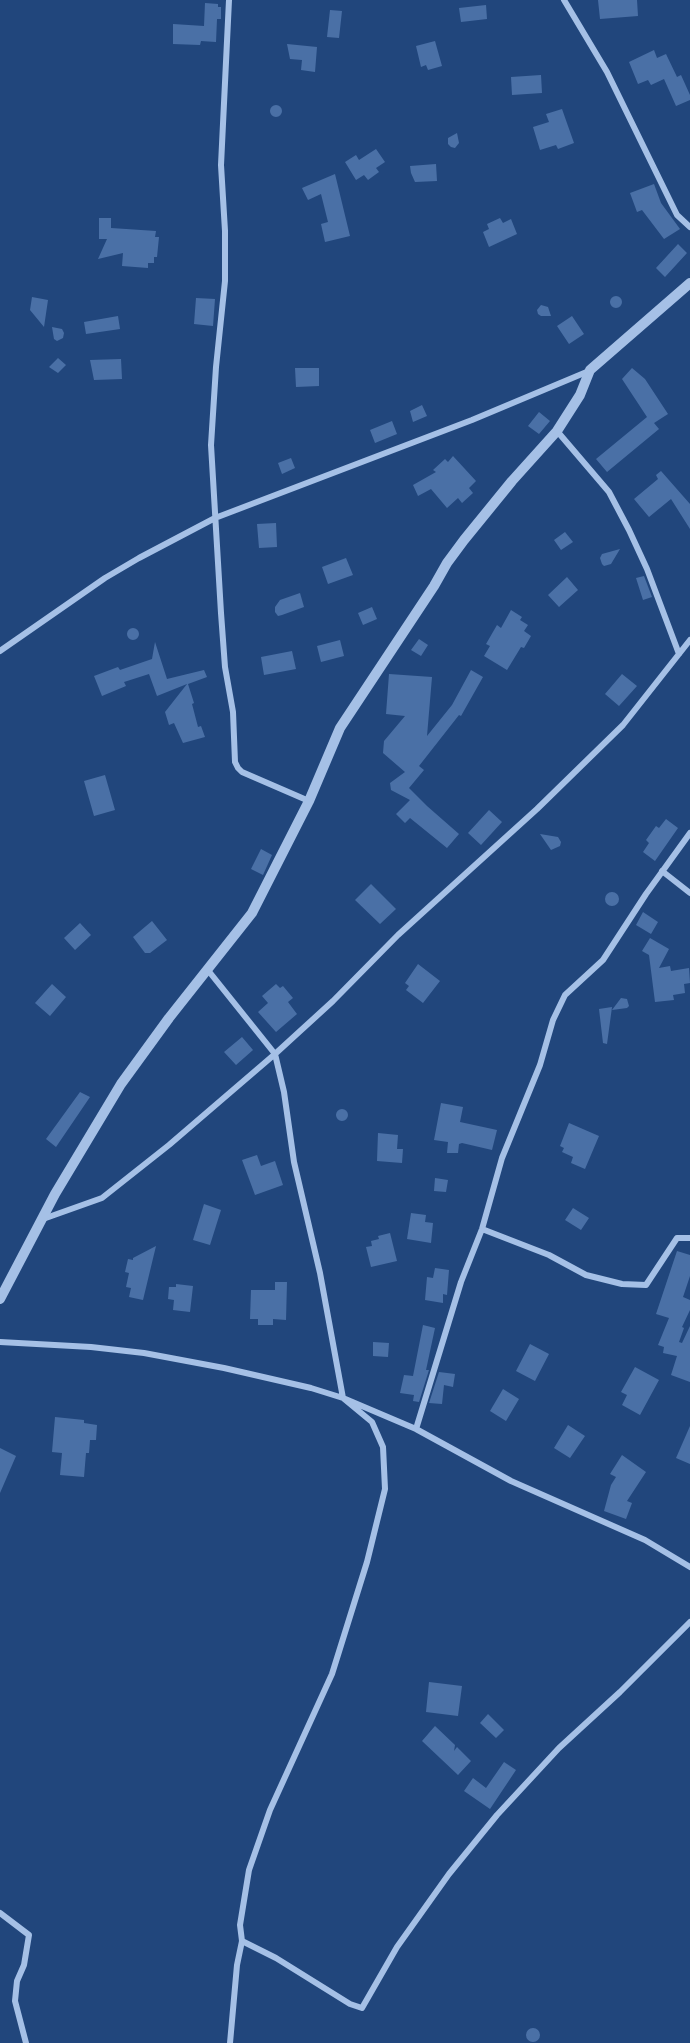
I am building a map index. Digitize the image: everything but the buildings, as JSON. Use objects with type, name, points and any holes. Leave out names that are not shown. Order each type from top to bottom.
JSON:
[{"type":"street","points":[[229,0],[221,165],[225,281],[211,445],[225,667],[233,712],[235,762],[238,768],[242,772],[309,801]]},
{"type":"street","points":[[564,0],[608,72],[676,215],[690,227]]},
{"type":"street","points":[[0,651],[105,578],[214,518],[452,428],[590,370],[690,283]]},
{"type":"street","points":[[0,1299],[55,1194],[121,1084],[252,913],[309,801],[340,729],[447,563],[512,481],[557,431],[580,395],[590,370]]},
{"type":"street","points":[[557,431],[609,492],[647,569],[679,654]]},
{"type":"street","points":[[42,1220],[102,1198],[275,1054],[333,1001],[398,935],[537,809],[623,725],[690,640]]},
{"type":"street","points":[[416,1429],[461,1282],[482,1229],[502,1158],[540,1065],[553,1020],[566,995],[603,960],[690,833]]},
{"type":"street","points":[[662,871],[690,893]]},
{"type":"street","points":[[207,969],[275,1054],[284,1092],[294,1162],[320,1273],[343,1398],[372,1422],[383,1447],[385,1489],[367,1562],[332,1674],[270,1810],[249,1870],[240,1925],[242,1941],[237,1965],[230,2043]]},
{"type":"street","points":[[482,1229],[549,1255],[586,1275],[622,1284],[646,1285],[677,1238],[690,1238]]},
{"type":"street","points":[[0,1342],[91,1347],[144,1353],[311,1388],[343,1398],[416,1429],[511,1481],[645,1540],[690,1567]]},
{"type":"street","points":[[242,1941],[276,1958],[350,2004],[362,2008],[396,1947],[449,1874],[497,1815],[559,1748],[620,1692],[690,1622]]},
{"type":"street","points":[[0,1913],[29,1935],[24,1965],[17,1981],[15,2001],[26,2043]]}]
